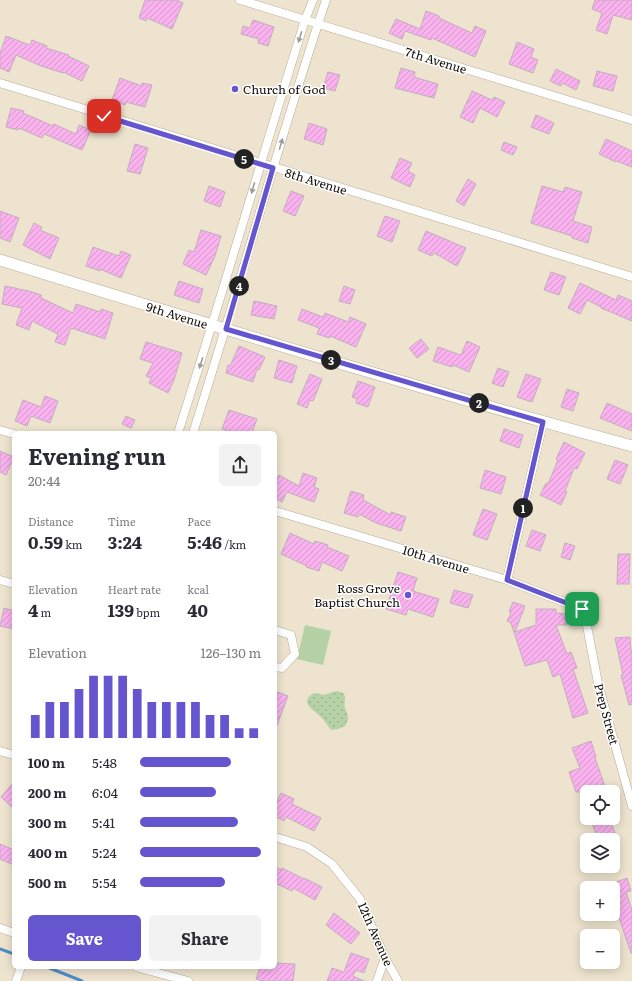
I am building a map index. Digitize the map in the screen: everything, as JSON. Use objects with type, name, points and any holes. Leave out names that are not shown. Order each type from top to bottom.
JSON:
[{"type":"street","name":"7th Avenue","points":[[240,0],[632,120]]},
{"type":"street","points":[[179,431],[213,326],[260,164],[305,20],[313,0]]},
{"type":"street","points":[[194,431],[226,329],[273,168],[326,0]]},
{"type":"street","name":"8th Avenue","points":[[0,83],[632,277]]},
{"type":"street","name":"9th Avenue","points":[[0,260],[213,326],[543,422],[632,446]]},
{"type":"street","points":[[507,580],[543,422]]},
{"type":"street","points":[[0,430],[12,433]]},
{"type":"street","name":"10th Avenue","points":[[277,513],[507,580],[582,609],[586,621]]},
{"type":"street","points":[[0,580],[12,583]]},
{"type":"street","name":"Prep Street","points":[[586,621],[598,683],[631,794],[632,806]]},
{"type":"street","points":[[277,631],[291,635],[295,654],[282,668],[277,667]]},
{"type":"street","points":[[0,751],[12,754]]},
{"type":"street","name":"12th Avenue","points":[[277,838],[307,847],[332,864],[360,899],[385,958],[398,981]]},
{"type":"street","points":[[0,928],[12,932]]},
{"type":"street","points":[[377,981],[385,958]]},
{"type":"street","points":[[16,981],[20,969]]},
{"type":"street","points":[[143,969],[188,981]]},
{"type":"green space","points":[[305,625],[331,631],[323,665],[297,659]]},
{"type":"green space","points":[[336,691],[343,693],[345,697],[345,708],[348,715],[348,721],[345,726],[331,730],[311,709],[307,703],[307,700],[309,696],[314,693],[324,695]]},
{"type":"building","points":[[145,0],[177,0],[183,3],[172,29],[147,18],[146,21],[139,18]]},
{"type":"building","points":[[595,0],[632,0],[632,20],[613,15],[607,34],[596,30],[602,13],[592,9]]},
{"type":"building","points":[[426,11],[472,33],[475,26],[486,31],[475,57],[432,38],[431,40],[405,31],[402,39],[389,33],[396,19],[420,29]]},
{"type":"building","points":[[253,20],[274,27],[268,46],[258,43],[259,39],[241,34],[243,26],[250,28]]},
{"type":"building","points":[[6,36],[30,45],[32,40],[47,46],[46,48],[69,55],[68,56],[89,66],[82,81],[63,72],[41,66],[16,55],[9,72],[0,68],[0,53]]},
{"type":"building","points":[[517,42],[534,49],[531,57],[538,60],[533,73],[509,64]]},
{"type":"building","points":[[401,68],[415,72],[414,77],[438,84],[434,98],[395,88]]},
{"type":"building","points":[[556,69],[580,81],[576,90],[562,83],[561,86],[550,81]]},
{"type":"building","points":[[597,71],[617,76],[613,91],[593,86]]},
{"type":"building","points":[[328,72],[340,75],[335,91],[323,88]]},
{"type":"building","points":[[120,78],[142,86],[142,83],[152,85],[145,107],[126,102],[125,105],[112,100]]},
{"type":"building","points":[[472,91],[492,100],[494,97],[505,102],[497,117],[480,108],[473,123],[460,117]]},
{"type":"building","points":[[11,108],[24,111],[23,113],[76,134],[79,125],[91,130],[82,150],[44,134],[42,138],[19,128],[18,130],[6,127]]},
{"type":"building","points":[[536,115],[554,123],[549,134],[531,127]]},
{"type":"building","points":[[309,123],[327,129],[323,145],[304,139]]},
{"type":"building","points":[[606,139],[632,151],[632,167],[616,162],[599,154]]},
{"type":"building","points":[[504,142],[517,147],[513,155],[501,150]]},
{"type":"building","points":[[135,144],[148,148],[140,174],[127,171]]},
{"type":"building","points":[[400,158],[412,163],[408,171],[415,175],[410,187],[391,178]]},
{"type":"building","points":[[468,179],[476,184],[464,206],[456,201]]},
{"type":"building","points":[[209,186],[225,192],[220,207],[204,201]]},
{"type":"building","points":[[542,186],[563,192],[565,187],[582,192],[573,221],[592,227],[588,243],[572,238],[572,236],[531,223]]},
{"type":"building","points":[[291,191],[304,196],[295,216],[283,211]]},
{"type":"building","points":[[0,211],[19,218],[10,242],[0,238]]},
{"type":"building","points":[[385,216],[400,221],[392,242],[377,236]]},
{"type":"building","points":[[34,223],[42,227],[40,230],[59,238],[50,259],[23,245]]},
{"type":"building","points":[[201,230],[221,236],[215,256],[206,275],[183,264],[189,250],[194,252]]},
{"type":"building","points":[[426,231],[466,248],[457,266],[434,253],[432,256],[418,250]]},
{"type":"building","points":[[93,247],[119,256],[121,251],[131,255],[121,278],[100,269],[100,271],[86,266]]},
{"type":"building","points":[[551,272],[566,277],[559,295],[544,290]]},
{"type":"building","points":[[179,281],[203,289],[199,303],[174,295]]},
{"type":"building","points":[[580,283],[616,300],[618,295],[632,301],[632,321],[601,308],[587,300],[580,314],[568,308]]},
{"type":"building","points":[[5,286],[41,295],[41,298],[73,313],[76,304],[100,312],[101,309],[113,313],[105,339],[71,328],[65,345],[55,342],[58,334],[32,321],[29,330],[16,325],[22,308],[2,304]]},
{"type":"building","points":[[344,286],[355,290],[350,304],[339,301]]},
{"type":"building","points":[[254,301],[277,306],[274,319],[251,315]]},
{"type":"building","points":[[302,309],[323,317],[325,313],[348,322],[350,317],[366,324],[356,347],[330,336],[329,338],[317,334],[319,328],[298,320]]},
{"type":"building","points":[[421,339],[429,349],[417,358],[409,348]]},
{"type":"building","points":[[467,341],[480,347],[469,372],[453,365],[452,367],[433,361],[438,347],[461,355]]},
{"type":"building","points":[[146,342],[182,353],[174,380],[168,393],[149,383],[151,378],[146,376],[153,363],[140,359]]},
{"type":"building","points":[[239,346],[265,357],[259,370],[257,369],[253,382],[226,373],[228,365],[230,366]]},
{"type":"building","points":[[279,360],[297,366],[292,383],[274,378]]},
{"type":"building","points":[[498,368],[509,372],[503,387],[492,383]]},
{"type":"building","points":[[310,374],[322,379],[313,401],[310,400],[307,408],[297,404]]},
{"type":"building","points":[[526,374],[541,379],[532,402],[517,397]]},
{"type":"building","points":[[358,381],[375,387],[368,407],[356,403],[357,399],[352,397]]},
{"type":"building","points":[[567,389],[579,393],[573,411],[561,407]]},
{"type":"building","points":[[45,396],[58,401],[50,423],[31,416],[27,426],[15,421],[23,400],[41,407]]},
{"type":"building","points":[[607,403],[632,414],[632,431],[600,418]]},
{"type":"building","points":[[229,410],[257,419],[253,431],[228,431],[222,429]]},
{"type":"building","points":[[126,416],[135,420],[131,428],[122,424]]},
{"type":"building","points":[[504,429],[523,435],[519,448],[500,441]]},
{"type":"building","points":[[564,442],[585,453],[577,469],[574,468],[565,491],[567,492],[561,505],[540,495],[546,483],[548,484],[558,460],[556,459]]},
{"type":"building","points":[[0,451],[12,456],[12,462],[6,475],[0,472]]},
{"type":"building","points":[[615,460],[628,465],[620,484],[607,479]]},
{"type":"building","points":[[485,470],[506,477],[501,494],[480,488]]},
{"type":"building","points":[[303,473],[317,478],[314,487],[319,489],[314,502],[287,492],[282,502],[277,499],[277,479],[279,475],[299,486]]},
{"type":"building","points":[[351,491],[364,495],[363,500],[391,515],[391,512],[406,517],[401,531],[376,523],[359,514],[358,517],[344,513]]},
{"type":"building","points":[[483,509],[497,514],[487,540],[473,535]]},
{"type":"building","points":[[532,530],[546,535],[540,551],[526,546]]},
{"type":"building","points":[[290,533],[314,544],[315,541],[328,545],[327,547],[349,556],[342,571],[322,562],[319,571],[306,567],[307,566],[281,554]]},
{"type":"building","points":[[565,543],[575,546],[570,560],[561,557]]},
{"type":"building","points":[[618,554],[630,554],[629,584],[617,584]]},
{"type":"building","name":"Ross Grove Baptist Church","points":[[398,572],[417,578],[413,591],[439,599],[433,617],[408,609],[406,615],[386,609]]},
{"type":"building","points":[[454,590],[473,595],[468,608],[450,603]]},
{"type":"building","points":[[513,602],[525,606],[515,632],[536,625],[536,609],[556,609],[556,613],[567,614],[567,625],[556,625],[567,654],[571,652],[577,668],[573,669],[588,713],[573,718],[560,674],[553,677],[547,660],[525,666],[511,623],[507,621],[511,613],[509,612]]},
{"type":"building","points":[[4,608],[12,610],[12,629],[0,626]]},
{"type":"building","points":[[630,637],[632,651],[632,704],[629,705],[621,675],[623,675],[615,638]]},
{"type":"building","points":[[277,692],[288,696],[277,725]]},
{"type":"building","points":[[591,741],[605,785],[580,785],[580,792],[576,792],[569,772],[580,768],[572,748]]},
{"type":"building","points":[[12,784],[12,807],[1,797]]},
{"type":"building","points":[[281,793],[294,799],[292,804],[321,818],[314,831],[286,817],[284,821],[277,817],[277,802]]},
{"type":"building","points":[[593,825],[612,825],[615,833],[595,833]]},
{"type":"building","points":[[0,844],[12,849],[12,864],[0,859]]},
{"type":"building","points":[[277,868],[281,870],[282,868],[322,887],[315,900],[293,888],[292,891],[277,884]]},
{"type":"building","points":[[627,878],[631,891],[626,892],[632,910],[632,953],[620,921],[620,881],[619,881]]},
{"type":"building","points":[[334,913],[360,933],[351,944],[326,925]]},
{"type":"building","points":[[351,953],[369,959],[364,973],[356,970],[353,976],[364,981],[327,981],[332,968],[344,972]]},
{"type":"building","points":[[277,963],[295,964],[293,981],[262,981],[256,979],[259,969],[277,969]]},
{"type":"waterway","points":[[0,949],[12,953]]},
{"type":"waterway","points":[[52,969],[82,981]]},
{"type":"place","name":"Church of God","points":[[235,89]]},
{"type":"place","name":"Ross Grove Baptist Church","points":[[408,595]]},
{"type":"route","points":[[104,116],[273,168],[226,329],[543,422],[507,580],[582,609]]}]
